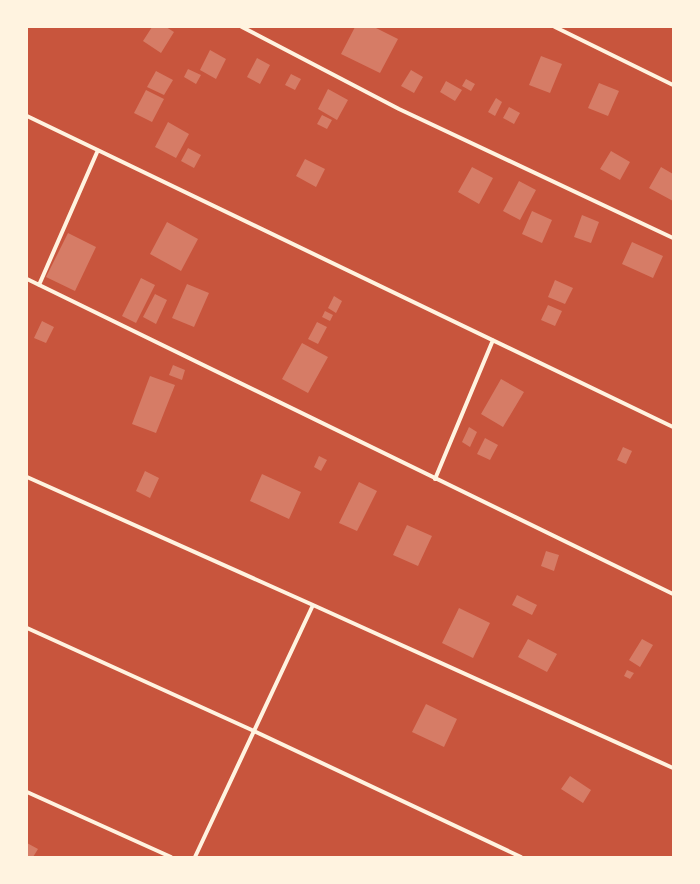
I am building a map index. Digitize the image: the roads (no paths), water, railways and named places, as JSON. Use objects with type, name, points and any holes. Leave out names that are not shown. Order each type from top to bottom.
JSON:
[{"type":"street","points":[[242,27],[399,109],[673,238]]},
{"type":"street","points":[[554,27],[673,85]]},
{"type":"street","points":[[27,116],[673,427]]},
{"type":"street","points":[[39,285],[98,150]]},
{"type":"street","points":[[27,279],[673,594]]},
{"type":"street","points":[[435,479],[493,340]]},
{"type":"street","points":[[27,477],[673,768]]},
{"type":"street","points":[[195,857],[313,605]]},
{"type":"street","points":[[27,628],[254,731],[521,857]]},
{"type":"street","points":[[27,792],[171,857]]}]
